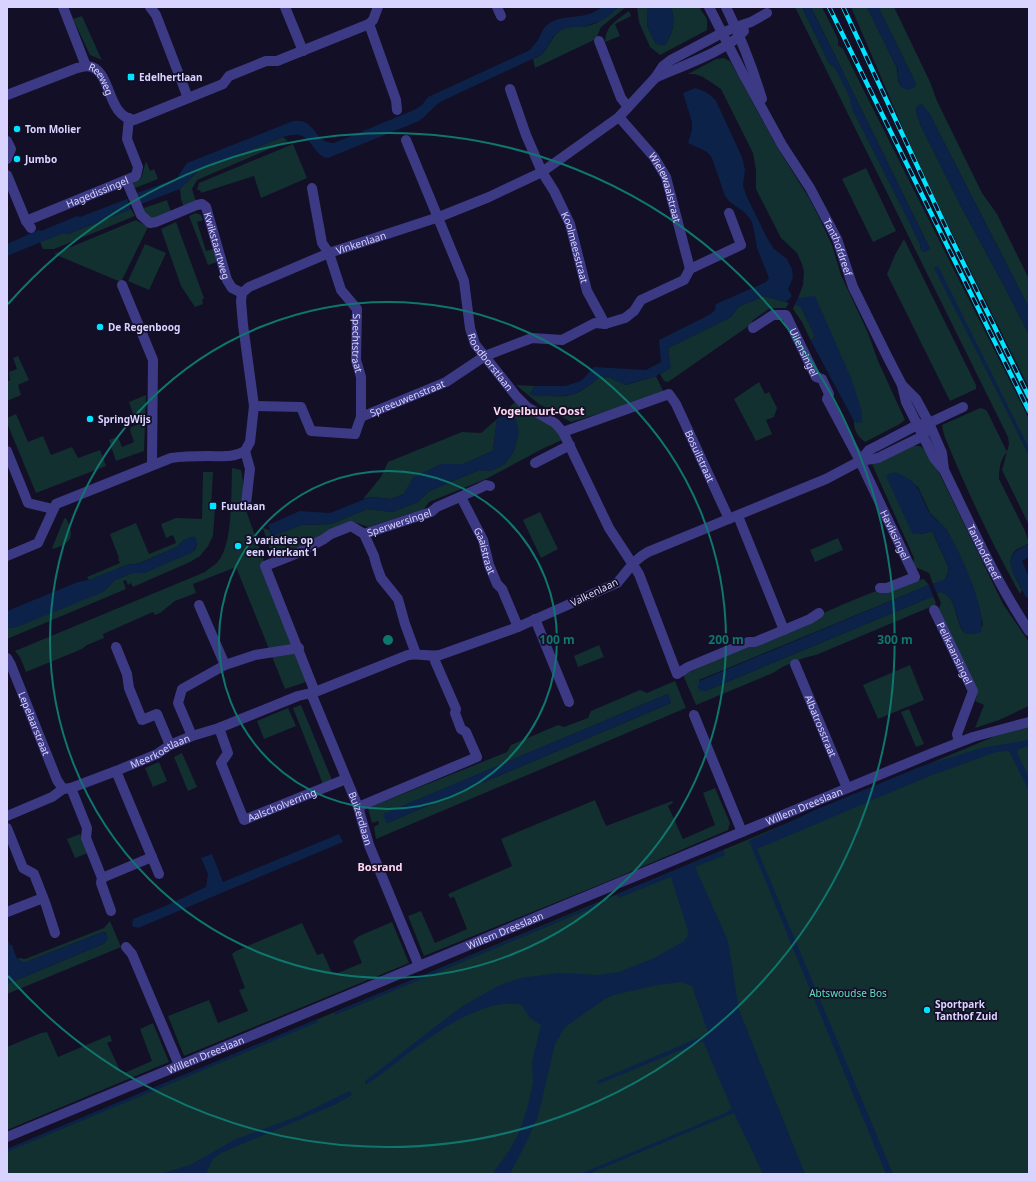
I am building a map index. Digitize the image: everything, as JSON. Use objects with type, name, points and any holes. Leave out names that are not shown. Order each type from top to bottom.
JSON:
[{"type":"street","name":"Reeweg","points":[[63,7],[86,66],[92,67],[101,75],[118,110],[129,118]]},
{"type":"street","points":[[150,7],[156,15],[188,98]]},
{"type":"street","points":[[285,7],[303,51]]},
{"type":"street","points":[[129,118],[134,120],[223,84],[229,76],[266,61],[278,61],[369,24],[373,20],[378,7]]},
{"type":"street","name":"Tanthofdreef","points":[[709,7],[727,45],[782,145],[810,188],[836,239],[853,287],[902,385],[906,402],[917,425],[934,458],[944,470],[996,578],[1029,631]]},
{"type":"street","name":"Tanthofdreef","points":[[726,7],[738,31],[753,68],[765,112]]},
{"type":"street","name":"Vinkenlaan","points":[[655,78],[727,45],[738,31],[767,13]]},
{"type":"street","points":[[369,24],[396,100],[397,110]]},
{"type":"street","name":"Vinkenlaan","points":[[242,293],[249,287],[267,278],[329,253],[439,217],[490,197],[542,172],[619,117],[655,78],[663,66],[671,60],[722,33],[738,31]]},
{"type":"street","points":[[599,41],[621,98],[628,107]]},
{"type":"street","points":[[7,95],[77,68],[86,66]]},
{"type":"street","name":"Koolmeesstraat","points":[[510,89],[526,135],[542,172],[554,191],[570,224],[587,291],[605,324]]},
{"type":"street","name":"Wielewaalstraat","points":[[619,117],[654,157],[666,177],[690,269]]},
{"type":"street","name":"Hagedissingel","points":[[10,191],[31,222],[128,184],[136,176],[138,167],[127,139],[129,118]]},
{"type":"street","name":"Roodborstlaan","points":[[406,140],[439,217],[464,281],[470,328],[475,344],[517,397],[527,407],[555,423],[563,432],[609,528],[638,574],[677,674],[695,664],[748,642],[755,642],[784,630]]},
{"type":"street","points":[[7,141],[11,149],[7,159]]},
{"type":"street","points":[[7,175],[10,191]]},
{"type":"street","name":"Kwikstaartweg","points":[[128,184],[139,212],[145,220],[150,223],[156,222],[197,205],[202,204],[206,207],[211,218],[214,235],[227,280],[232,288],[242,293]]},
{"type":"street","name":"Spechtstraat","points":[[312,188],[322,243],[329,253],[341,290],[357,309],[356,360],[361,376],[361,417]]},
{"type":"street","points":[[690,269],[741,245],[729,213]]},
{"type":"street","name":"Spreeuwenstraat","points":[[254,406],[301,407],[311,431],[355,434],[361,417],[446,382],[484,356],[532,338],[562,340],[595,323],[605,324],[625,318],[634,311],[641,300],[684,280],[690,269]]},
{"type":"street","points":[[122,284],[153,360],[152,465]]},
{"type":"street","points":[[7,556],[38,543],[56,504],[171,458],[192,456],[226,457],[235,456],[245,450],[250,442],[254,406],[242,325],[242,293]]},
{"type":"street","name":"Uilensingel","points":[[753,328],[773,315],[786,315],[816,377],[822,379],[829,394],[827,399],[860,461]]},
{"type":"street","name":"Tanthofdreef","points":[[902,385],[916,399],[929,423],[942,453],[944,470]]},
{"type":"street","name":"Bosuilstraat","points":[[563,432],[669,394],[676,404],[733,517],[784,630]]},
{"type":"street","name":"Valkenlaan","points":[[860,461],[869,450],[917,425],[929,423],[963,406]]},
{"type":"street","points":[[923,436],[929,423]]},
{"type":"street","name":"Valkenlaan","points":[[313,692],[408,655],[416,654],[435,656],[518,627],[617,583],[639,557],[648,552],[826,479],[860,461],[878,458],[923,436]]},
{"type":"street","points":[[535,463],[570,445]]},
{"type":"street","points":[[245,450],[250,469],[246,504]]},
{"type":"street","points":[[7,451],[28,503],[53,509]]},
{"type":"street","name":"Haviksingel","points":[[860,461],[915,577],[887,588],[880,588]]},
{"type":"street","name":"Sperwersingel","points":[[265,566],[298,553],[331,534],[351,526],[364,534],[431,512],[437,507],[486,485],[490,486]]},
{"type":"street","name":"Gaaistraat","points":[[461,497],[483,540],[488,565],[496,584],[502,589],[518,627]]},
{"type":"street","points":[[364,534],[374,556],[381,578],[398,599],[416,654]]},
{"type":"street","name":"Buizerdlaan","points":[[265,566],[299,648],[313,692],[358,807],[369,845],[419,966]]},
{"type":"street","points":[[199,606],[225,665]]},
{"type":"street","name":"Pelikaansingel","points":[[934,610],[973,691],[957,734],[959,742]]},
{"type":"street","points":[[784,630],[810,619],[819,613]]},
{"type":"street","points":[[534,620],[569,702]]},
{"type":"street","points":[[116,647],[127,674],[129,688],[142,720],[157,714],[170,745]]},
{"type":"street","points":[[192,736],[178,703],[182,689],[225,665],[255,655],[299,648]]},
{"type":"street","points":[[358,807],[477,757],[466,732],[461,729],[455,713],[456,709],[435,661],[435,656]]},
{"type":"street","name":"Lepelaarstraat","points":[[7,658],[11,664],[58,780],[67,789],[86,828],[86,838],[102,878],[101,883],[111,911]]},
{"type":"street","name":"Albatrosstraat","points":[[795,664],[847,788]]},
{"type":"street","name":"Meerkoetlaan","points":[[7,816],[67,789],[157,754],[170,745],[192,736],[219,728],[298,696],[313,692]]},
{"type":"street","points":[[694,715],[742,832]]},
{"type":"street","name":"Willem Dreeslaan","points":[[1005,728],[1029,715]]},
{"type":"street","name":"Willem Dreeslaan","points":[[7,1137],[959,742],[1029,722]]},
{"type":"street","name":"Aalscholverring","points":[[219,728],[228,753],[221,763],[244,820],[346,779]]},
{"type":"street","points":[[116,771],[159,874]]},
{"type":"street","points":[[7,828],[23,868],[34,874],[55,933]]},
{"type":"street","points":[[102,878],[152,857]]},
{"type":"street","points":[[7,912],[43,898]]},
{"type":"street","points":[[126,947],[132,954],[179,1065]]},
{"type":"green space","points":[[618,7],[626,7],[601,27],[596,39],[535,68],[533,59],[543,53],[555,35],[561,30],[568,27],[582,27],[593,24],[606,17]]},
{"type":"green space","points":[[637,7],[648,7],[647,26],[656,44],[665,45],[670,36],[673,27],[673,12],[671,7],[699,7],[707,19],[707,30],[660,55],[650,47],[639,22]]},
{"type":"green space","points":[[795,7],[802,7],[829,63],[836,69],[920,244],[921,250],[930,249],[811,7],[822,7],[838,39],[838,45],[843,49],[1029,419],[1029,449],[938,267],[935,268],[1029,455],[1029,525],[1002,470],[1009,444],[1008,437]]},
{"type":"green space","points":[[851,7],[867,7],[896,66],[900,85],[906,89],[916,84],[878,7],[894,7],[930,82],[937,101],[982,193],[997,214],[1029,279],[1029,308],[929,113],[917,106],[916,112],[921,126],[961,206],[1029,334],[1029,388],[943,215],[907,138]]},
{"type":"green space","points":[[629,11],[631,16],[615,24],[620,36],[605,42],[607,31],[612,24]]},
{"type":"green space","points":[[82,16],[102,60],[90,55],[73,19]]},
{"type":"green space","points":[[724,58],[730,61],[777,147],[809,198],[820,219],[832,245],[841,275],[868,333],[878,361],[905,420],[865,442],[855,430],[854,421],[858,423],[804,298],[798,298],[803,285],[804,272],[802,264],[797,253],[781,238],[756,189],[756,170],[753,153],[721,89],[703,77],[695,74],[688,74],[716,59]]},
{"type":"green space","points":[[283,137],[288,141],[197,180],[192,189],[196,202],[184,207],[180,189],[199,170]]},
{"type":"green space","points":[[293,144],[307,178],[261,198],[254,176],[201,193],[200,190],[197,190],[199,183]]},
{"type":"green space","points":[[146,161],[150,171],[154,169],[158,179],[135,188],[133,184],[135,181],[141,179]]},
{"type":"green space","points":[[866,168],[896,231],[873,242],[842,179]]},
{"type":"green space","points":[[167,200],[171,212],[155,219],[145,215],[144,208]]},
{"type":"green space","points":[[131,209],[135,216],[54,249],[43,249],[40,242],[63,233],[68,234]]},
{"type":"green space","points":[[196,213],[201,215],[203,220],[197,222],[206,251],[213,249],[217,262],[208,265],[189,216]]},
{"type":"green space","points":[[136,220],[148,227],[121,282],[54,254]]},
{"type":"green space","points":[[176,222],[204,298],[202,300],[203,304],[195,307],[181,286],[161,229]]},
{"type":"green space","points":[[904,239],[976,385],[976,389],[950,401],[887,274]]},
{"type":"green space","points":[[145,244],[166,253],[149,290],[128,281]]},
{"type":"green space","points":[[764,296],[789,303],[786,308],[770,308],[752,321],[753,323],[668,382],[664,381],[660,374],[670,368],[668,348],[731,317],[738,307]]},
{"type":"green space","points":[[795,304],[801,307],[815,336],[811,341],[802,322],[793,309]]},
{"type":"green space","points":[[18,356],[29,380],[18,385],[21,395],[7,401],[7,382],[10,380],[9,372],[17,369],[13,358]]},
{"type":"green space","points":[[656,376],[663,391],[660,395],[571,422],[539,404],[516,385],[535,386],[530,394],[566,396],[581,391],[598,378],[611,378],[626,385]]},
{"type":"green space","points":[[759,382],[765,394],[769,392],[777,408],[774,417],[766,420],[772,434],[756,441],[734,399]]},
{"type":"green space","points":[[146,395],[144,451],[116,461],[109,440],[118,437],[122,447],[134,442],[130,430],[131,427],[137,425],[129,402]]},
{"type":"green space","points":[[516,401],[555,426],[562,440],[486,479],[429,502],[424,509],[368,527],[351,521],[327,531],[324,536],[298,551],[293,549],[272,557],[263,528],[269,530],[272,536],[301,525],[331,524],[367,509],[392,512],[418,502],[429,491],[479,470],[490,471],[505,464],[515,449],[516,420],[507,410]]},
{"type":"green space","points":[[980,408],[987,411],[1007,452],[1001,461],[999,479],[1025,531],[1029,543],[1018,548],[1012,555],[1011,560],[1012,570],[1022,590],[1020,594],[979,515],[944,435],[942,425]]},
{"type":"green space","points":[[16,414],[28,442],[43,436],[51,455],[72,447],[78,458],[100,450],[106,466],[36,493],[7,423],[7,418]]},
{"type":"green space","points":[[497,419],[493,451],[463,464],[442,464],[414,477],[404,494],[391,499],[370,497],[363,499],[381,477],[388,462],[462,432],[481,433]]},
{"type":"green space","points":[[913,446],[920,446],[930,454],[1003,604],[1029,642],[1029,706],[999,720],[975,728],[984,705],[975,701],[977,691],[938,611],[941,603],[937,594],[940,591],[947,595],[951,600],[962,630],[966,634],[975,634],[983,625],[978,602],[947,530],[930,513],[918,487],[895,473],[889,474],[922,534],[932,531],[948,566],[948,572],[945,580],[933,584],[929,573],[914,567],[914,558],[872,464]]},
{"type":"green space","points":[[232,468],[241,470],[243,482],[243,502],[264,561],[261,563],[306,682],[285,689],[236,567],[193,584],[196,593],[175,601],[160,613],[155,615],[153,612],[103,634],[104,638],[87,645],[82,649],[26,672],[20,657],[15,651],[205,572],[216,563],[224,552],[227,542],[231,502]]},
{"type":"green space","points":[[203,472],[213,472],[211,507],[215,508],[213,536],[208,546],[200,556],[190,562],[133,587],[131,583],[128,585],[126,580],[123,581],[126,589],[7,639],[7,628],[104,591],[115,580],[132,573],[144,573],[195,550],[197,544],[194,537],[184,540],[177,547],[140,563],[127,565],[89,580],[87,577],[120,563],[110,534],[136,523],[149,554],[176,543],[173,535],[166,538],[161,524],[176,518],[202,519]]},
{"type":"green space","points":[[540,512],[558,549],[541,558],[523,520]]},
{"type":"green space","points":[[66,518],[71,534],[70,538],[64,544],[53,549],[52,548],[64,519]]},
{"type":"green space","points":[[838,538],[843,550],[815,562],[810,550]]},
{"type":"green space","points":[[924,579],[929,585],[699,680],[705,691],[933,596],[936,603],[935,605],[816,655],[794,662],[773,673],[696,705],[683,675],[750,645],[755,647],[815,622],[819,615],[870,593],[897,584]]},
{"type":"green space","points":[[599,645],[604,657],[578,667],[574,656]]},
{"type":"green space","points":[[910,665],[924,700],[878,719],[863,685]]},
{"type":"green space","points":[[675,681],[686,708],[376,839],[374,827],[379,824],[378,821],[372,823],[368,808],[507,752],[511,745],[558,725],[564,727],[588,718],[591,711],[640,690],[647,693]],"holes":[[[668,694],[671,703],[387,823],[384,814]]]},
{"type":"green space","points":[[301,705],[332,780],[323,784],[293,708]]},
{"type":"green space","points":[[288,708],[296,726],[264,739],[257,721]]},
{"type":"green space","points":[[909,709],[924,744],[916,747],[901,712]]},
{"type":"green space","name":"Abtswoudse Bos","points":[[1029,722],[1029,1174],[7,1174],[7,1149]]},
{"type":"green space","points":[[182,753],[197,787],[188,791],[174,757]]},
{"type":"green space","points":[[159,762],[167,781],[153,787],[145,768]]},
{"type":"green space","points":[[715,788],[730,823],[728,830],[616,878],[424,956],[408,916],[421,911],[435,943],[467,929],[454,897],[450,898],[448,894],[512,866],[501,839],[595,800],[606,826],[672,801],[673,803],[668,806],[683,839],[715,825],[703,793]]},
{"type":"green space","points":[[80,834],[88,853],[75,858],[67,839]]},
{"type":"green space","points":[[110,921],[121,947],[7,994],[7,984],[105,943],[106,933],[103,932],[26,962],[22,962],[17,959],[25,959],[104,928]]},
{"type":"green space","points":[[392,922],[409,963],[184,1056],[168,1016],[209,1000],[218,1023],[248,1011],[239,990],[245,988],[232,954],[236,951],[302,923],[317,955],[323,953],[333,975],[362,963],[353,941],[359,936]]},
{"type":"green space","points":[[153,1023],[169,1062],[7,1130],[7,1047],[47,1032],[58,1057],[110,1035],[112,1041],[107,1043],[122,1074],[152,1061],[140,1029]]},
{"type":"water","points":[[602,7],[618,7],[608,17],[600,21],[583,27],[562,29],[553,37],[543,54],[442,101],[419,121],[328,158],[320,154],[307,140],[299,135],[283,137],[199,170],[180,189],[141,204],[137,193],[176,179],[187,163],[293,121],[307,123],[322,139],[327,142],[334,143],[414,110],[422,105],[428,97],[530,50],[538,40],[545,27],[554,21],[595,12]]},
{"type":"water","points":[[648,7],[671,7],[673,12],[673,27],[665,45],[656,44],[647,26]]},
{"type":"water","points":[[802,7],[811,7],[930,250],[924,252],[921,250],[920,244],[853,111],[850,102],[851,100],[836,69],[829,63]]},
{"type":"water","points":[[867,7],[878,7],[916,84],[915,87],[908,90],[901,87],[897,75],[898,70]]},
{"type":"water","points":[[695,88],[707,93],[716,101],[742,157],[745,170],[743,185],[746,195],[767,238],[774,249],[787,259],[792,269],[793,278],[788,289],[792,296],[786,302],[764,296],[738,307],[731,317],[668,348],[671,368],[656,376],[625,385],[611,378],[598,378],[586,388],[569,395],[531,395],[530,394],[535,386],[565,386],[581,381],[594,367],[646,370],[661,362],[659,340],[709,315],[715,310],[716,304],[766,282],[769,278],[757,248],[751,220],[725,196],[712,158],[707,152],[688,143],[692,130],[692,122],[683,93]]},
{"type":"water","points":[[922,104],[929,113],[1029,308],[1029,334],[961,206],[921,126],[916,112],[917,106]]},
{"type":"water","points":[[127,199],[131,209],[68,234],[63,233],[7,256],[7,244],[36,231],[41,231],[77,216],[80,217]]},
{"type":"water","points":[[938,266],[1029,449],[1029,455],[934,268]]},
{"type":"water","points":[[815,296],[851,378],[862,412],[862,422],[858,423],[854,421],[811,341],[815,336],[801,307],[795,304],[798,298]]},
{"type":"water","points":[[507,410],[516,420],[519,432],[515,449],[505,464],[490,471],[479,470],[429,491],[418,502],[392,512],[367,509],[331,524],[301,525],[272,536],[268,525],[300,511],[330,513],[370,497],[391,499],[404,494],[413,477],[442,464],[463,464],[493,451],[497,419]]},
{"type":"water","points":[[895,472],[910,480],[918,488],[929,512],[942,524],[953,541],[971,581],[980,609],[982,622],[981,632],[966,634],[960,625],[951,600],[947,595],[940,591],[937,594],[933,584],[941,581],[947,576],[948,565],[932,531],[922,534],[913,534],[911,531],[886,476]]},
{"type":"water","points":[[192,536],[196,538],[197,545],[191,553],[144,573],[132,573],[115,580],[103,592],[17,627],[7,628],[7,611],[78,582],[92,579],[127,565],[141,563],[177,547],[184,540]]},
{"type":"water","points":[[1029,544],[1029,557],[1022,561],[1029,577],[1028,598],[1025,596],[1013,573],[1011,560],[1013,554]]},
{"type":"water","points":[[929,585],[933,596],[705,691],[701,691],[698,688],[699,681]]},
{"type":"water","points":[[668,694],[671,703],[387,823],[383,814]]},
{"type":"water","points":[[1029,740],[1029,746],[1019,749],[1017,752],[1029,778],[1029,791],[1009,751],[996,752],[927,777],[757,849],[893,1174],[886,1174],[749,841],[815,810],[922,766],[982,748]]},
{"type":"water","points":[[339,834],[343,842],[138,928],[132,926],[133,919],[206,887],[208,874],[201,858],[212,854],[223,882]]},
{"type":"water","points":[[723,850],[725,855],[695,867],[728,941],[739,1010],[805,1174],[763,1174],[734,1113],[588,1174],[580,1174],[732,1109],[703,1041],[598,1084],[597,1081],[703,1036],[708,1032],[692,986],[682,982],[657,985],[614,995],[605,999],[565,1027],[555,1044],[538,1116],[510,1174],[492,1174],[509,1151],[519,1133],[527,1109],[533,1083],[532,1062],[541,1025],[530,1018],[522,1005],[506,1004],[489,1007],[472,1013],[439,1031],[365,1085],[365,1081],[461,1007],[498,986],[521,978],[558,973],[597,975],[619,972],[654,958],[683,942],[689,934],[671,877],[618,898],[617,894]]},
{"type":"water","points":[[603,901],[604,903],[335,1015],[334,1012]]},
{"type":"water","points":[[103,932],[107,935],[108,939],[105,943],[7,984],[7,938],[18,959],[26,962]]},
{"type":"water","points":[[317,1019],[318,1022],[7,1152],[7,1149]]},
{"type":"water","points":[[350,1091],[352,1095],[336,1104],[221,1153],[213,1159],[207,1171],[208,1174],[160,1174],[190,1165],[236,1139],[296,1117]]},
{"type":"railway","points":[[829,7],[1029,411]]},
{"type":"railway","points":[[843,7],[949,234],[1029,397]]},
{"type":"place","name":"Edelhertlaan","points":[[131,77]]},
{"type":"place","name":"Tom Molier","points":[[17,129]]},
{"type":"place","name":"Jumbo","points":[[17,159]]},
{"type":"place","name":"De Regenboog","points":[[100,327]]},
{"type":"place","name":"SpringWijs","points":[[90,419]]},
{"type":"place","name":"Fuutlaan","points":[[213,506]]},
{"type":"place","name":"3 variaties op een vierkant 1","points":[[238,546]]},
{"type":"place","name":"Sportpark Tanthof Zuid","points":[[927,1010]]},
{"type":"district","name":"Vogelbuurt-Oost","points":[[539,410]]},
{"type":"district","name":"Bosrand","points":[[380,866]]}]
